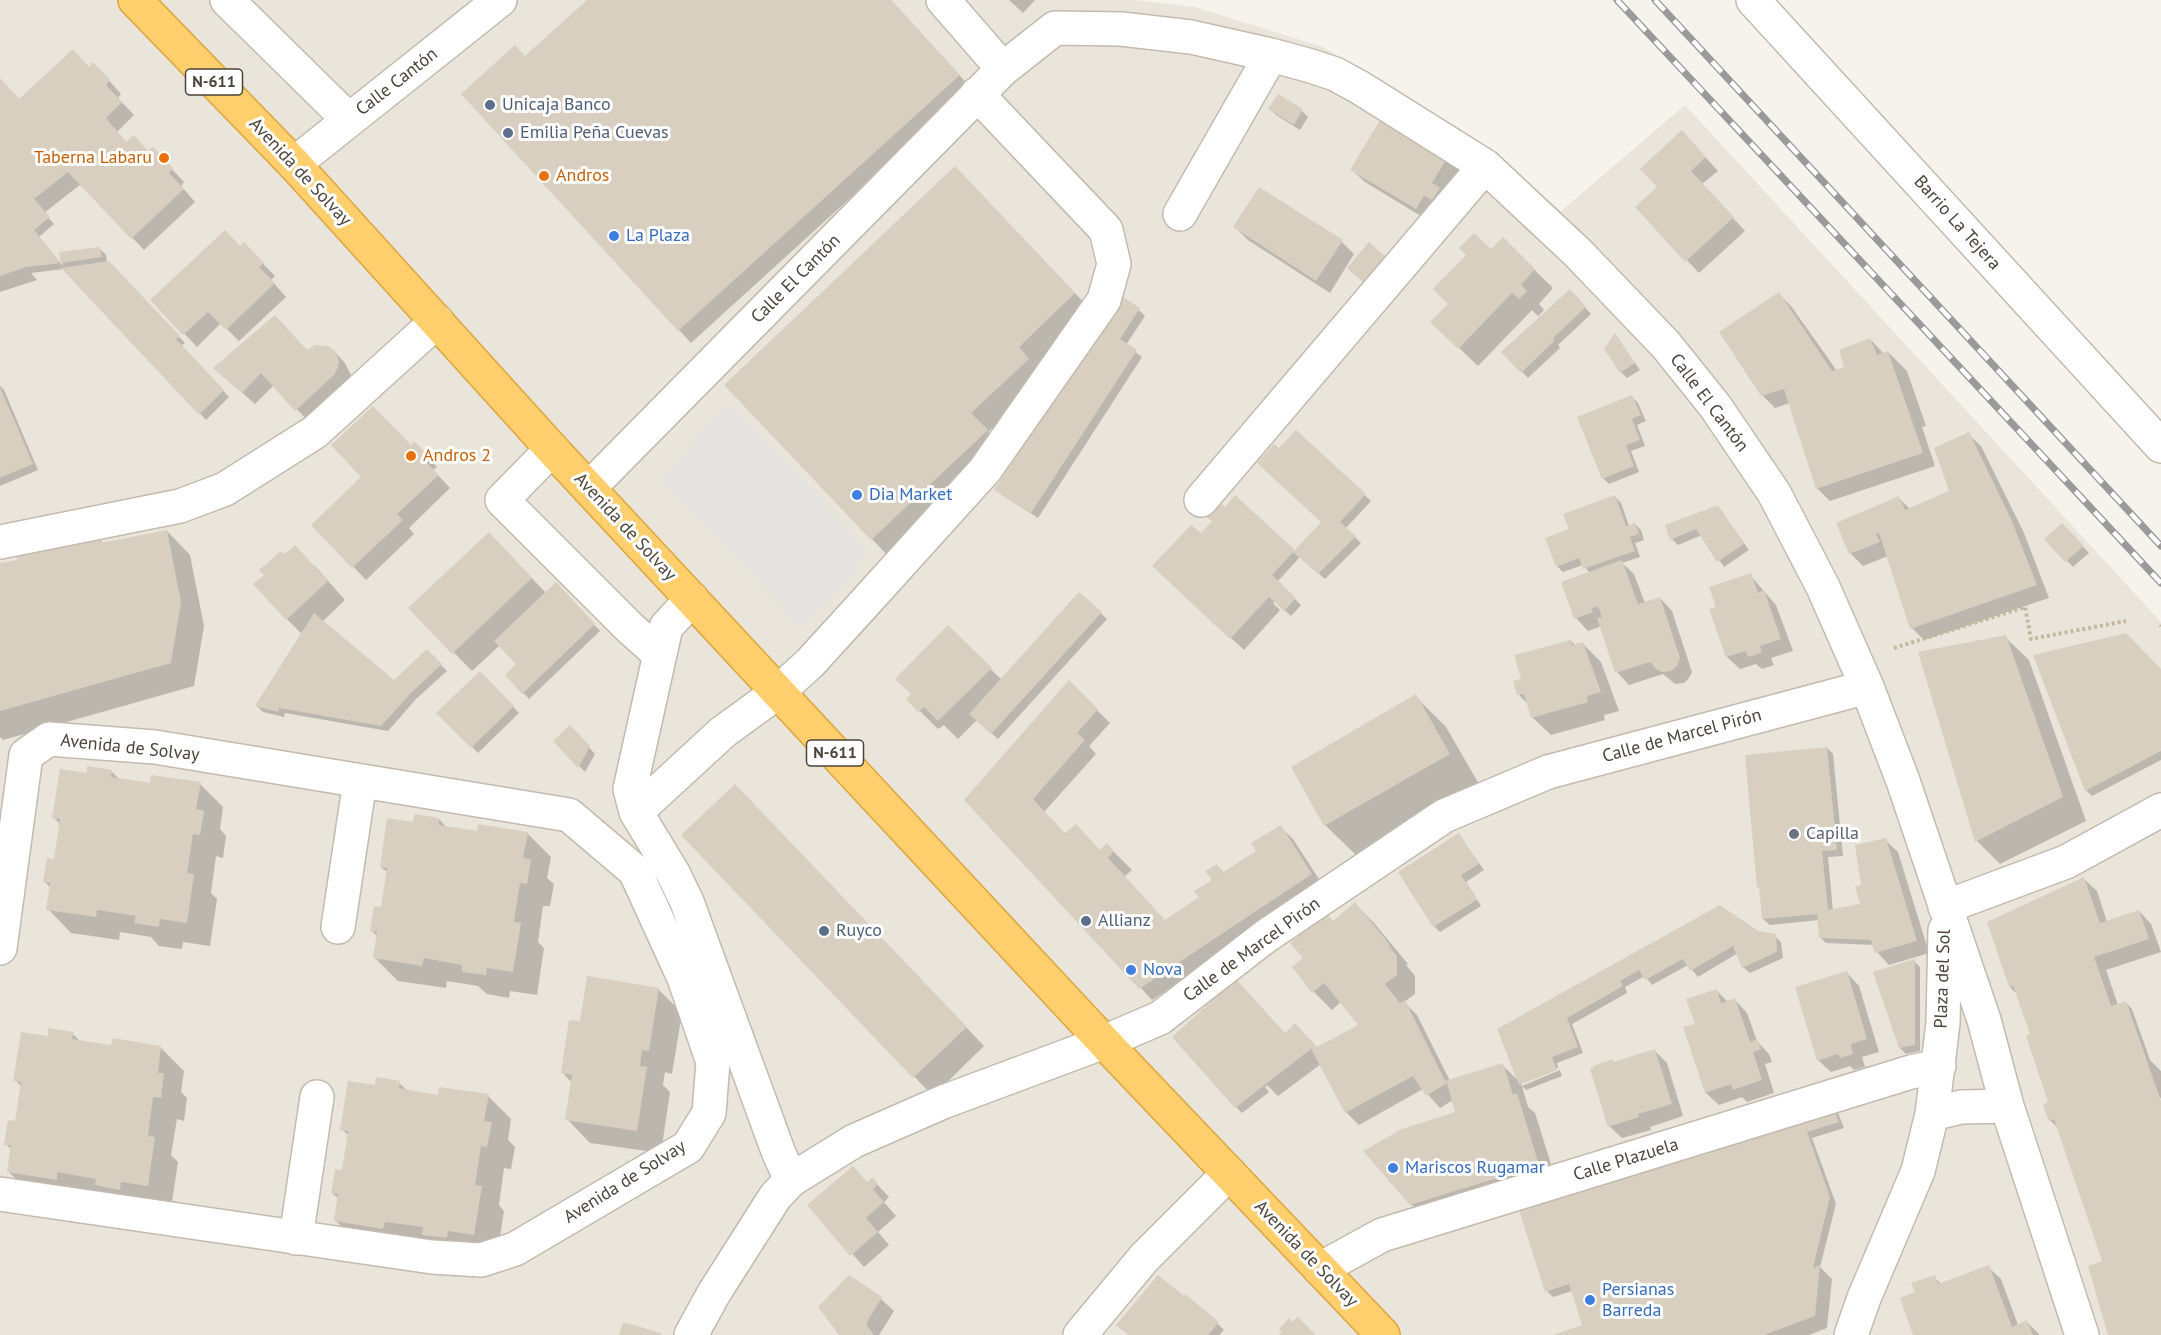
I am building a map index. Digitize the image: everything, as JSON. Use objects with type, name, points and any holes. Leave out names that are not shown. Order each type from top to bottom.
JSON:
[{"type":"highway","name":"Avenida de Solvay","points":[[135,0],[294,164],[552,449],[1104,1042],[1383,1335]]},
{"type":"street","points":[[227,0],[349,120]]},
{"type":"street","name":"Calle Cantón","points":[[294,164],[500,0]]},
{"type":"street","points":[[943,0],[1003,69]]},
{"type":"street","name":"Barrio La Tejera","points":[[1753,0],[2161,446]]},
{"type":"street","name":"Calle El Cantón","points":[[589,488],[977,94],[1003,69],[1055,28],[1121,29],[1191,37],[1271,55],[1335,74],[1359,87],[1485,166],[1586,261],[1666,345],[1715,406],[1774,493],[1823,587],[1861,674]]},
{"type":"street","points":[[1180,214],[1271,55]]},
{"type":"street","points":[[594,835],[633,800],[778,692],[810,663],[985,470],[1104,300],[1114,264],[1106,230],[977,94]]},
{"type":"street","points":[[1201,500],[1485,166]]},
{"type":"street","points":[[0,542],[180,506],[225,489],[315,432],[437,321]]},
{"type":"street","points":[[552,449],[502,500],[659,654]]},
{"type":"street","points":[[692,599],[666,627],[659,654],[633,800],[687,902],[777,1151],[791,1180]]},
{"type":"street","points":[[1861,674],[1903,781],[1945,907],[2066,862],[2161,810]]},
{"type":"street","name":"Calle de Marcel Pirón","points":[[1104,1042],[1160,1018],[1266,936],[1444,816],[1548,772],[1861,674]]},
{"type":"street","name":"Avenida de Solvay","points":[[0,948],[26,755],[49,739],[155,747],[569,815],[635,871],[684,978],[713,1062],[709,1113],[688,1148],[515,1249],[481,1260],[432,1257],[0,1194]]},
{"type":"street","points":[[338,927],[360,781]]},
{"type":"street","name":"Plaza del Sol","points":[[1851,1335],[1864,1298],[1918,1171],[1932,1114],[1943,1023],[1945,907]]},
{"type":"street","name":"Plaza del Sol","points":[[1945,907],[1984,1020],[2007,1106],[2082,1335]]},
{"type":"street","points":[[691,1335],[714,1293],[757,1225],[791,1180],[854,1141],[944,1102],[1104,1042]]},
{"type":"street","name":"Calle Plazuela","points":[[1320,1269],[1382,1235],[1911,1072],[1939,1066]]},
{"type":"street","points":[[296,1238],[317,1096]]},
{"type":"street","points":[[1932,1114],[1961,1107],[2007,1106]]},
{"type":"street","points":[[1080,1335],[1144,1258],[1229,1173]]},
{"type":"path","points":[[1861,674],[2025,607],[2031,639],[2126,621]]},
{"type":"shaded area","points":[[0,0],[1133,0],[1195,7],[1323,47],[1478,142],[1561,211],[1685,105],[2161,622],[2161,1335],[0,1335]]},
{"type":"shaded area","points":[[728,403],[869,551],[825,608],[799,624],[661,479]]},
{"type":"building","points":[[587,0],[891,0],[960,75],[678,331],[461,94],[515,45],[525,56]]},
{"type":"building","points":[[73,49],[89,67],[93,62],[110,80],[106,85],[122,102],[106,118],[126,142],[134,135],[148,151],[153,147],[173,168],[169,173],[184,189],[131,239],[68,172],[34,199],[50,217],[34,230],[61,263],[26,267],[0,276],[0,78],[19,99]]},
{"type":"building","points":[[1278,94],[1303,109],[1294,125],[1268,109]]},
{"type":"building","points":[[1383,115],[1449,155],[1432,183],[1440,188],[1432,200],[1424,196],[1416,209],[1350,170]]},
{"type":"building","points":[[1682,130],[1706,157],[1691,171],[1734,217],[1685,262],[1635,207],[1657,187],[1640,169]]},
{"type":"building","points":[[955,166],[1075,293],[1019,347],[1029,359],[971,413],[988,430],[871,540],[724,385]]},
{"type":"building","points":[[1259,187],[1343,240],[1316,281],[1233,227]]},
{"type":"building","points":[[225,230],[240,246],[244,242],[264,263],[259,267],[275,283],[226,330],[208,312],[183,335],[150,300]]},
{"type":"building","points":[[1474,233],[1491,249],[1503,237],[1535,269],[1521,285],[1527,291],[1519,299],[1512,293],[1458,349],[1430,322],[1448,304],[1433,289],[1466,255],[1459,248]]},
{"type":"building","points":[[1369,242],[1388,259],[1366,285],[1347,268]]},
{"type":"building","points":[[100,247],[102,257],[61,263],[59,252]]},
{"type":"building","points":[[109,261],[180,336],[176,339],[224,390],[199,415],[61,268]]},
{"type":"building","points":[[1570,289],[1586,307],[1521,373],[1501,352]]},
{"type":"building","points":[[1779,292],[1832,371],[1844,367],[1839,350],[1870,338],[1877,355],[1888,351],[1923,453],[1816,489],[1784,389],[1761,396],[1719,332]]},
{"type":"building","points":[[1120,295],[1140,308],[1120,339],[1137,350],[1031,513],[994,490]]},
{"type":"building","points":[[275,315],[307,350],[315,345],[328,346],[335,351],[339,361],[334,375],[295,411],[261,373],[242,393],[213,368]]},
{"type":"building","points":[[1615,333],[1635,363],[1620,373],[1604,349]]},
{"type":"building","points":[[0,387],[33,464],[0,478]]},
{"type":"building","points":[[1632,395],[1641,415],[1632,419],[1640,440],[1626,445],[1634,466],[1602,479],[1577,417]]},
{"type":"building","points":[[373,406],[411,445],[414,441],[426,453],[421,457],[439,475],[397,514],[403,520],[352,568],[311,525],[361,477],[331,445]]},
{"type":"building","points":[[1296,430],[1366,494],[1340,522],[1356,536],[1318,574],[1293,552],[1321,522],[1257,463],[1274,444],[1279,448]]},
{"type":"building","points":[[1969,432],[2011,519],[2037,585],[1910,629],[1879,533],[1876,534],[1880,542],[1849,554],[1836,523],[1899,496],[1905,510],[1949,491],[1934,448]]},
{"type":"building","points":[[1235,495],[1295,550],[1272,575],[1296,598],[1284,611],[1269,597],[1230,639],[1152,566],[1191,525],[1201,533],[1212,521],[1207,517],[1221,503],[1225,507]]},
{"type":"building","points":[[1615,495],[1626,526],[1635,523],[1639,534],[1630,537],[1635,551],[1583,569],[1579,558],[1556,567],[1545,538],[1569,529],[1563,514]]},
{"type":"building","points":[[1718,505],[1744,544],[1717,562],[1696,529],[1670,540],[1665,525]]},
{"type":"building","points":[[2062,523],[2084,546],[2065,562],[2044,539]]},
{"type":"building","points":[[167,530],[181,602],[171,663],[0,711],[0,563],[17,560],[15,554],[99,537],[101,543]]},
{"type":"building","points":[[489,532],[532,578],[452,654],[408,608]]},
{"type":"building","points":[[295,545],[328,581],[286,620],[253,584],[264,575],[259,570],[281,551],[285,554]]},
{"type":"building","points":[[1622,560],[1638,604],[1660,597],[1680,658],[1677,666],[1671,671],[1662,672],[1650,662],[1615,673],[1597,618],[1602,617],[1598,606],[1591,609],[1593,612],[1574,619],[1561,582]]},
{"type":"building","points":[[1751,573],[1758,593],[1764,590],[1781,639],[1760,646],[1762,652],[1755,655],[1748,657],[1746,651],[1726,657],[1709,609],[1716,607],[1709,587]]},
{"type":"building","points":[[556,582],[595,624],[522,694],[505,675],[516,664],[494,641]]},
{"type":"building","points":[[1079,592],[1102,612],[991,734],[969,714]]},
{"type":"building","points":[[314,613],[394,680],[427,649],[442,664],[381,726],[279,708],[278,712],[255,706]]},
{"type":"building","points":[[948,625],[992,668],[938,721],[924,707],[918,712],[906,699],[911,694],[895,679]]},
{"type":"building","points":[[2126,633],[2161,669],[2161,751],[2085,791],[2033,655]]},
{"type":"building","points":[[2006,635],[2063,797],[1975,842],[1918,652]]},
{"type":"building","points":[[1571,640],[1572,645],[1583,642],[1601,692],[1587,696],[1588,702],[1531,718],[1524,694],[1517,695],[1513,681],[1521,679],[1514,655]]},
{"type":"building","points":[[480,671],[514,706],[471,748],[436,713]]},
{"type":"building","points":[[1069,680],[1098,709],[1077,733],[1085,740],[1033,799],[1065,833],[1076,824],[1100,850],[1107,843],[1114,851],[1108,858],[1165,920],[1199,897],[1194,891],[1212,880],[1205,871],[1217,864],[1222,873],[1256,851],[1251,843],[1281,825],[1312,874],[1139,989],[964,800]]},
{"type":"building","points":[[1416,694],[1450,754],[1324,826],[1291,767]]},
{"type":"building","points":[[570,725],[590,746],[578,768],[553,741]]},
{"type":"building","name":"Capilla","points":[[1827,747],[1837,850],[1822,851],[1828,910],[1860,904],[1855,887],[1861,885],[1855,845],[1886,838],[1917,941],[1875,953],[1871,940],[1819,938],[1817,914],[1762,919],[1745,755]]},
{"type":"building","points":[[87,766],[112,770],[111,777],[150,783],[151,775],[201,782],[196,809],[204,811],[200,835],[193,834],[187,873],[194,874],[187,923],[160,919],[159,927],[134,923],[136,916],[97,910],[96,917],[46,910],[50,883],[43,882],[47,858],[54,859],[60,819],[52,818],[60,769],[87,773]]},
{"type":"building","name":"Ruyco","points":[[735,784],[967,1027],[913,1078],[681,835]]},
{"type":"building","points":[[415,814],[439,818],[439,825],[477,831],[478,824],[528,832],[523,858],[531,859],[527,884],[520,883],[514,922],[521,923],[513,972],[487,968],[486,975],[462,972],[462,965],[424,958],[422,966],[373,958],[377,932],[370,931],[374,906],[381,907],[387,868],[380,867],[387,818],[413,822]]},
{"type":"building","points":[[1459,833],[1479,864],[1461,875],[1477,900],[1433,927],[1398,872]]},
{"type":"building","points":[[2084,877],[2100,923],[2139,910],[2149,939],[2094,957],[2111,1006],[2126,1001],[2161,1101],[2161,1335],[2108,1335],[2088,1266],[2102,1261],[2054,1119],[2049,1121],[2043,1105],[2048,1102],[2026,1036],[2030,1034],[2013,986],[2009,987],[1987,922]]},
{"type":"building","points":[[1355,902],[1397,956],[1397,975],[1385,984],[1400,1003],[1405,1000],[1445,1081],[1503,1063],[1513,1095],[1517,1093],[1539,1165],[1410,1205],[1363,1151],[1402,1129],[1455,1112],[1447,1083],[1426,1096],[1413,1076],[1345,1113],[1311,1049],[1235,1108],[1172,1037],[1236,979],[1285,1033],[1295,1023],[1317,1047],[1358,1025],[1324,983],[1312,993],[1292,967],[1303,958],[1290,943],[1326,913],[1333,921]]},
{"type":"building","points":[[1720,905],[1758,931],[1776,934],[1777,952],[1742,968],[1733,946],[1690,971],[1683,959],[1645,980],[1639,970],[1620,981],[1623,986],[1567,1018],[1578,1047],[1552,1057],[1557,1070],[1519,1085],[1497,1029]]},
{"type":"building","points":[[1915,959],[1915,1045],[1899,1048],[1873,972]]},
{"type":"building","points":[[1847,971],[1867,1039],[1851,1044],[1853,1054],[1840,1058],[1838,1054],[1817,1061],[1795,987]]},
{"type":"building","points":[[587,976],[659,988],[649,1051],[642,1050],[640,1066],[647,1067],[637,1131],[565,1120],[572,1075],[561,1073],[569,1020],[580,1021]]},
{"type":"building","points":[[1717,989],[1721,1003],[1735,998],[1750,1042],[1757,1039],[1761,1049],[1753,1052],[1762,1080],[1733,1090],[1731,1084],[1705,1093],[1683,1027],[1695,1024],[1686,999]]},
{"type":"building","points":[[48,1028],[74,1032],[72,1039],[111,1045],[113,1038],[161,1046],[158,1073],[164,1073],[161,1098],[153,1097],[148,1136],[155,1137],[148,1186],[121,1182],[120,1190],[95,1185],[96,1179],[57,1172],[57,1180],[7,1172],[11,1145],[4,1145],[8,1120],[15,1121],[21,1082],[13,1081],[21,1032],[48,1036]]},
{"type":"building","points":[[1655,1049],[1672,1104],[1638,1114],[1639,1117],[1608,1127],[1590,1069],[1613,1059],[1613,1062]]},
{"type":"building","points":[[376,1077],[400,1081],[399,1088],[438,1095],[439,1087],[489,1094],[484,1121],[492,1122],[487,1147],[481,1146],[475,1185],[482,1186],[474,1235],[448,1231],[447,1238],[422,1235],[423,1227],[385,1222],[383,1229],[334,1221],[338,1194],[331,1193],[335,1169],[342,1170],[348,1131],[340,1130],[348,1081],[375,1085]]},
{"type":"building","points":[[1832,1105],[1839,1122],[1807,1132],[1830,1197],[1813,1268],[1820,1265],[1815,1316],[1764,1335],[1553,1335],[1582,1325],[1569,1284],[1545,1292],[1518,1207]]},
{"type":"building","points":[[853,1166],[867,1182],[873,1177],[878,1184],[873,1189],[884,1202],[866,1218],[878,1232],[850,1256],[807,1205]]},
{"type":"building","points":[[1989,1265],[2012,1327],[2027,1320],[2033,1335],[1913,1335],[1900,1298],[1915,1292],[1911,1283],[1935,1275],[1938,1284]]},
{"type":"building","points":[[849,1275],[882,1297],[866,1324],[874,1335],[839,1335],[818,1307]]},
{"type":"building","points":[[1158,1275],[1219,1322],[1208,1335],[1128,1335],[1116,1325]]},
{"type":"building","points":[[1298,1317],[1316,1335],[1279,1335],[1282,1332],[1279,1329],[1289,1318],[1292,1322]]},
{"type":"building","points":[[623,1322],[661,1333],[661,1335],[619,1335]]},
{"type":"railway","points":[[1617,0],[2161,583]]},
{"type":"railway","points":[[1655,0],[2161,546]]},
{"type":"place","name":"Unicaja Banco","points":[[490,105]]},
{"type":"place","name":"Emilia Peña Cuevas","points":[[508,133]]},
{"type":"place","name":"Taberna Labaru","points":[[164,158]]},
{"type":"place","name":"Andros","points":[[544,176]]},
{"type":"place","name":"La Plaza","points":[[614,236]]},
{"type":"place","name":"Andros 2","points":[[411,456]]},
{"type":"place","name":"Dia Market","points":[[857,495]]},
{"type":"place","name":"Capilla","points":[[1794,834]]},
{"type":"place","name":"Allianz","points":[[1086,921]]},
{"type":"place","name":"Ruyco","points":[[824,931]]},
{"type":"place","name":"Nova","points":[[1131,970]]},
{"type":"place","name":"Mariscos Rugamar","points":[[1393,1168]]},
{"type":"place","name":"Persianas Barreda","points":[[1590,1300]]}]
